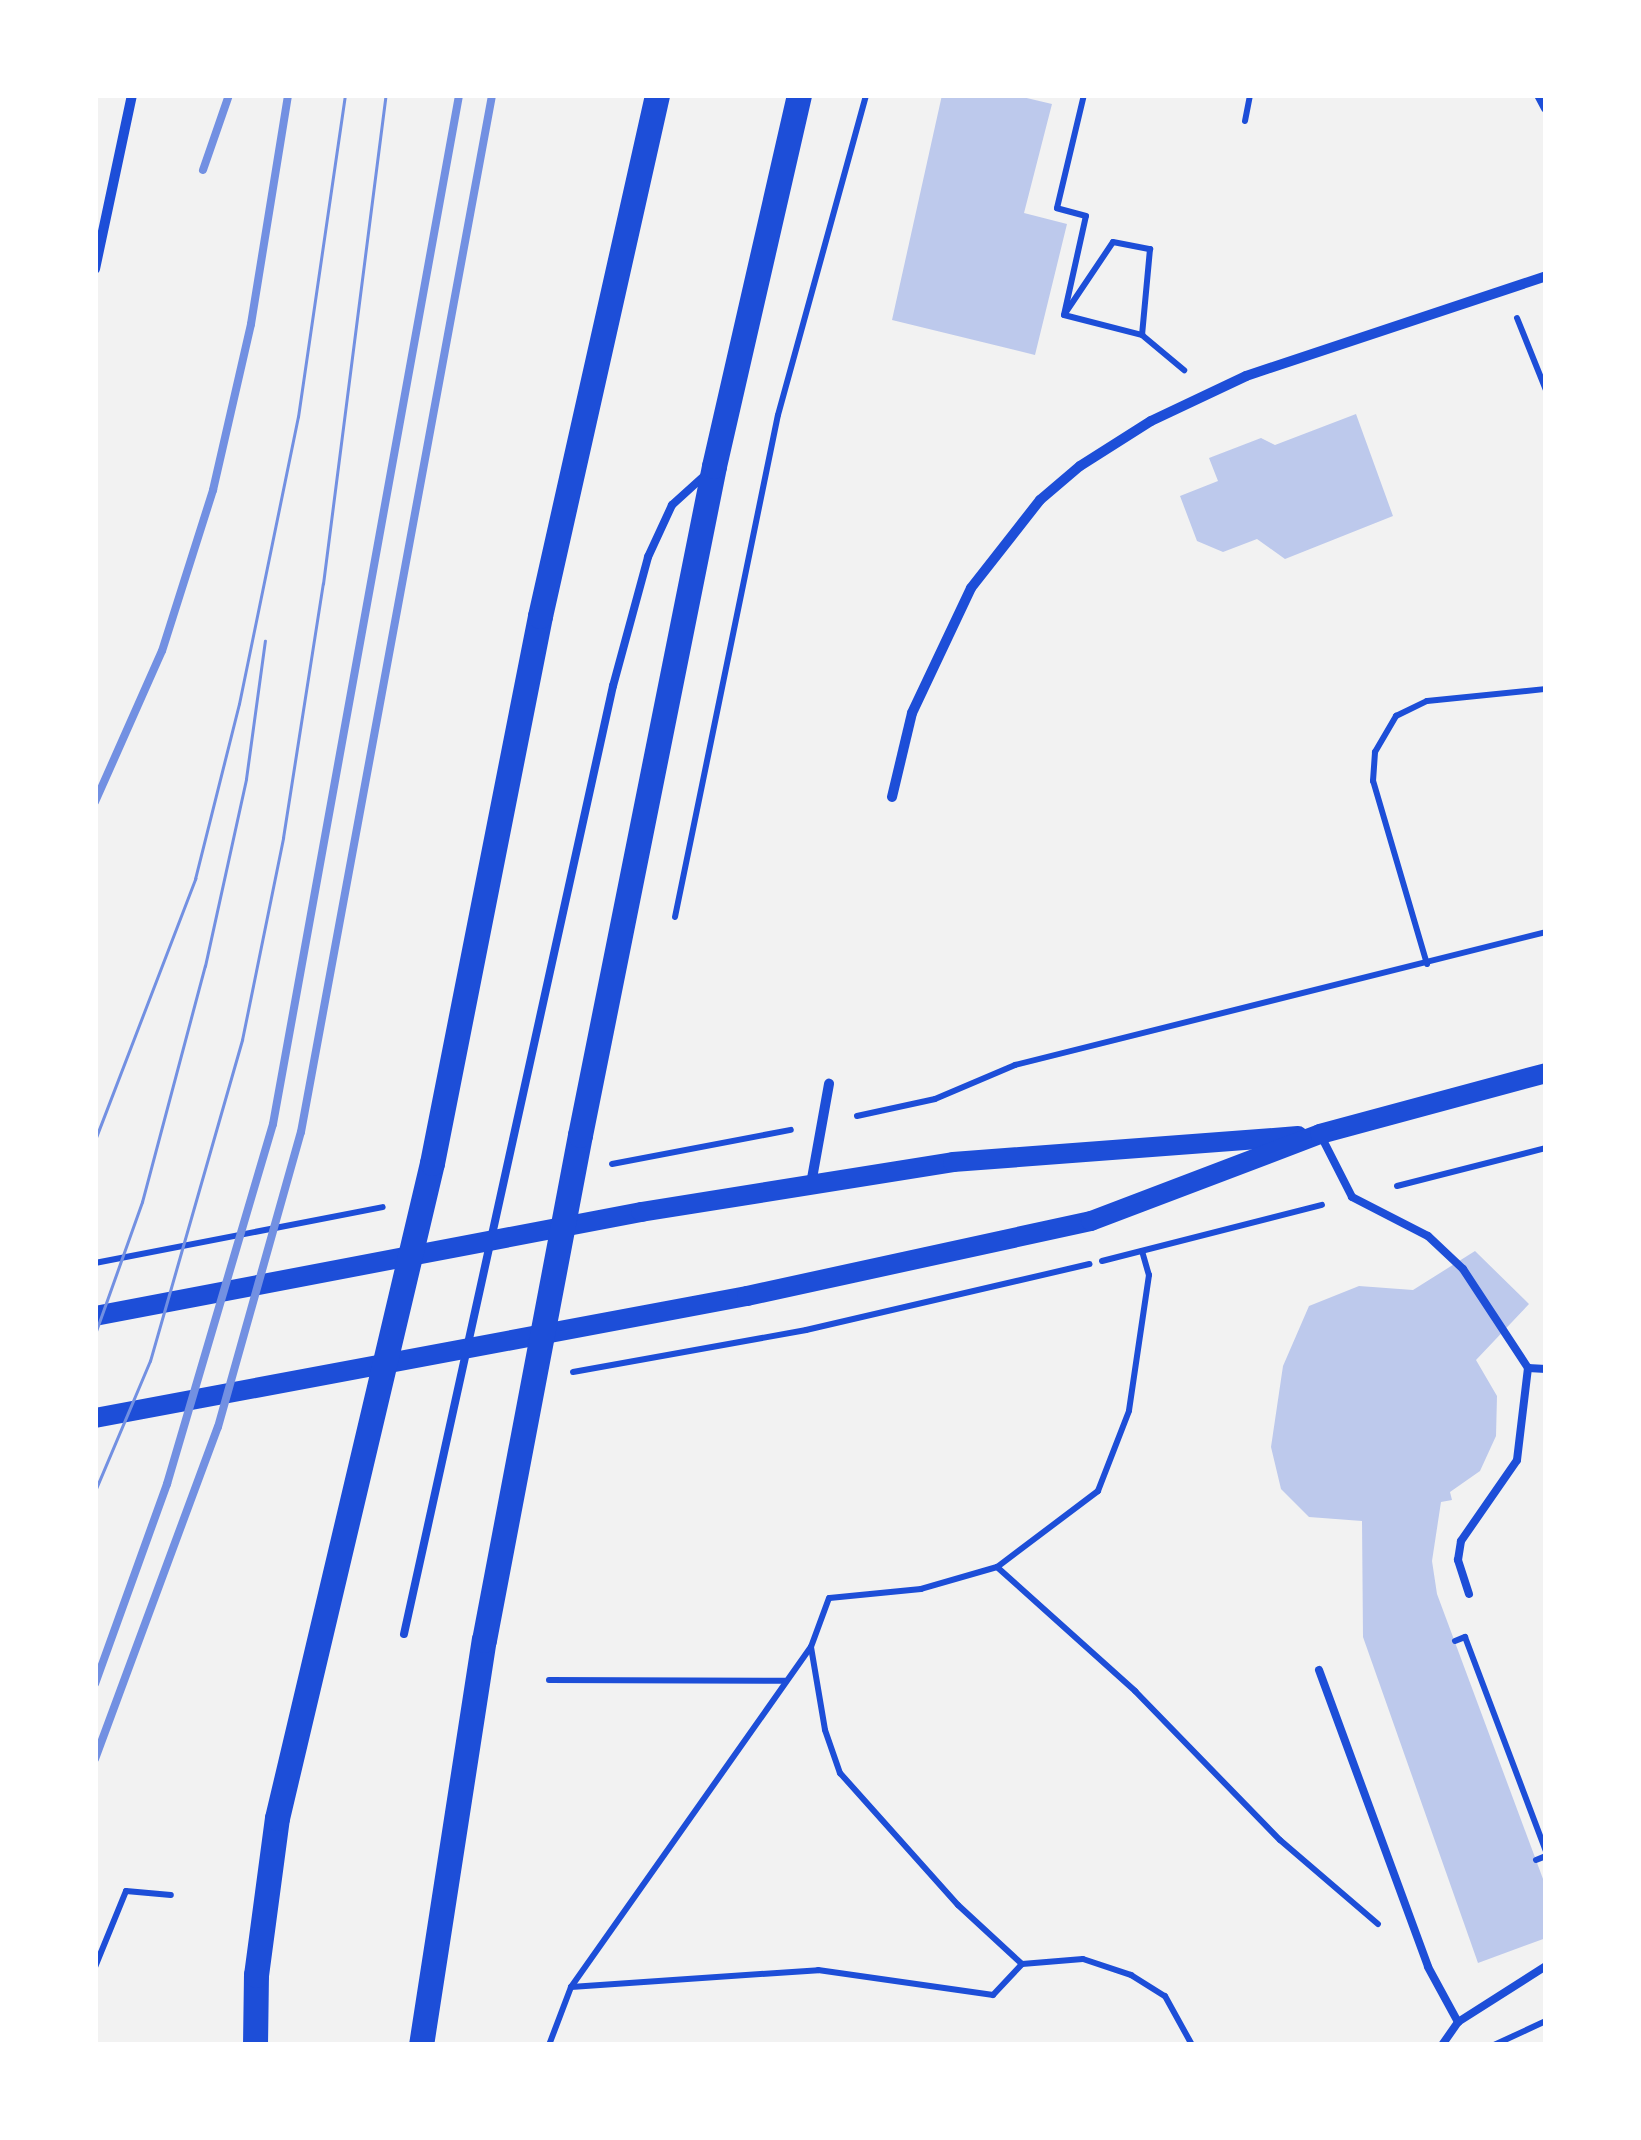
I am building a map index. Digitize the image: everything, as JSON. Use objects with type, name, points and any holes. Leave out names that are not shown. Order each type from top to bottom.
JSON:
[{"type":"main road","points":[[255,2045],[256,1975],[277,1818],[432,1163],[540,616],[656,95]]},
{"type":"main road","points":[[420,2045],[484,1640],[714,466],[799,95]]},
{"type":"main road","points":[[95,1418],[748,1296],[1091,1220],[1320,1134],[1546,1073]]},
{"type":"main road","points":[[95,1316],[641,1212],[953,1162],[1320,1134]]},
{"type":"street","points":[[95,270],[132,95]]},
{"type":"street","points":[[1539,95],[1546,108]]},
{"type":"street","points":[[892,797],[912,713],[971,588],[998,546],[1080,466],[1151,421],[1212,393],[1546,276]]},
{"type":"street","points":[[811,1185],[829,1084]]},
{"type":"lane","points":[[404,1634],[618,668],[648,557],[672,505],[714,466]]},
{"type":"lane","points":[[1320,1134],[1352,1197],[1428,1236],[1463,1269],[1528,1368],[1517,1460],[1458,1552],[1469,1594]]},
{"type":"lane","points":[[1528,1368],[1546,1369]]},
{"type":"lane","points":[[1319,1670],[1428,1966],[1458,2022]]},
{"type":"lane","points":[[1442,2045],[1458,2022],[1546,1966]]},
{"type":"path","points":[[674,917],[778,415],[866,95]]},
{"type":"path","points":[[1064,315],[1086,216],[1056,208],[1084,95]]},
{"type":"path","points":[[1245,122],[1250,95]]},
{"type":"path","points":[[1064,315],[1113,242],[1150,249],[1142,335]]},
{"type":"path","points":[[1506,289],[1546,390]]},
{"type":"path","points":[[1064,315],[1142,335],[1212,393]]},
{"type":"path","points":[[1427,964],[1373,781],[1375,752],[1396,716],[1428,700],[1546,690]]},
{"type":"path","points":[[592,1168],[935,1098],[1016,1065],[1546,932]]},
{"type":"path","points":[[620,1364],[806,1330],[1142,1251],[1546,1148]]},
{"type":"path","points":[[95,1263],[388,1206]]},
{"type":"path","points":[[549,2045],[572,1987],[811,1647],[829,1598],[922,1589],[997,1567],[1098,1491],[1129,1411],[1150,1275],[1142,1251]]},
{"type":"path","points":[[997,1567],[1135,1691],[1280,1840],[1428,1966]]},
{"type":"path","points":[[1455,1641],[1464,1636],[1508,1751],[1546,1854],[1536,1860]]},
{"type":"path","points":[[811,1647],[825,1730],[840,1773],[958,1905],[1022,1964]]},
{"type":"path","points":[[549,1680],[786,1681]]},
{"type":"path","points":[[1499,1754],[1508,1751]]},
{"type":"path","points":[[95,1966],[126,1892],[171,1895]]},
{"type":"path","points":[[572,1987],[818,1970],[993,1995],[1022,1964],[1083,1959],[1131,1975],[1165,1996],[1192,2045]]},
{"type":"path","points":[[1494,2045],[1546,2021]]},
{"type":"building","points":[[942,95],[1014,95],[1052,104],[1024,213],[1067,224],[1035,355],[892,320]]},
{"type":"building","points":[[1356,414],[1393,516],[1285,559],[1257,539],[1223,552],[1197,541],[1180,496],[1218,481],[1209,458],[1261,438],[1275,445]]},
{"type":"building","points":[[1475,1251],[1529,1304],[1476,1360],[1497,1396],[1496,1436],[1480,1471],[1450,1492],[1452,1500],[1441,1502],[1432,1561],[1437,1594],[1546,1887],[1546,1938],[1478,1963],[1363,1637],[1362,1521],[1309,1517],[1281,1489],[1271,1447],[1283,1366],[1309,1306],[1359,1286],[1413,1290]]},
{"type":"tram line","points":[[95,1140],[195,879],[239,704],[298,417],[345,95]]},
{"type":"tram line","points":[[95,1491],[150,1361],[242,1040],[283,838],[323,584],[386,95]]},
{"type":"tram line","points":[[95,1334],[142,1202],[205,966],[246,779],[265,641]]},
{"type":"railway","points":[[203,170],[229,95]]},
{"type":"railway","points":[[95,802],[162,651],[213,490],[251,324],[288,95]]},
{"type":"railway","points":[[95,1684],[167,1484],[273,1124],[459,95]]},
{"type":"railway","points":[[95,1759],[218,1427],[301,1132],[492,95]]}]
